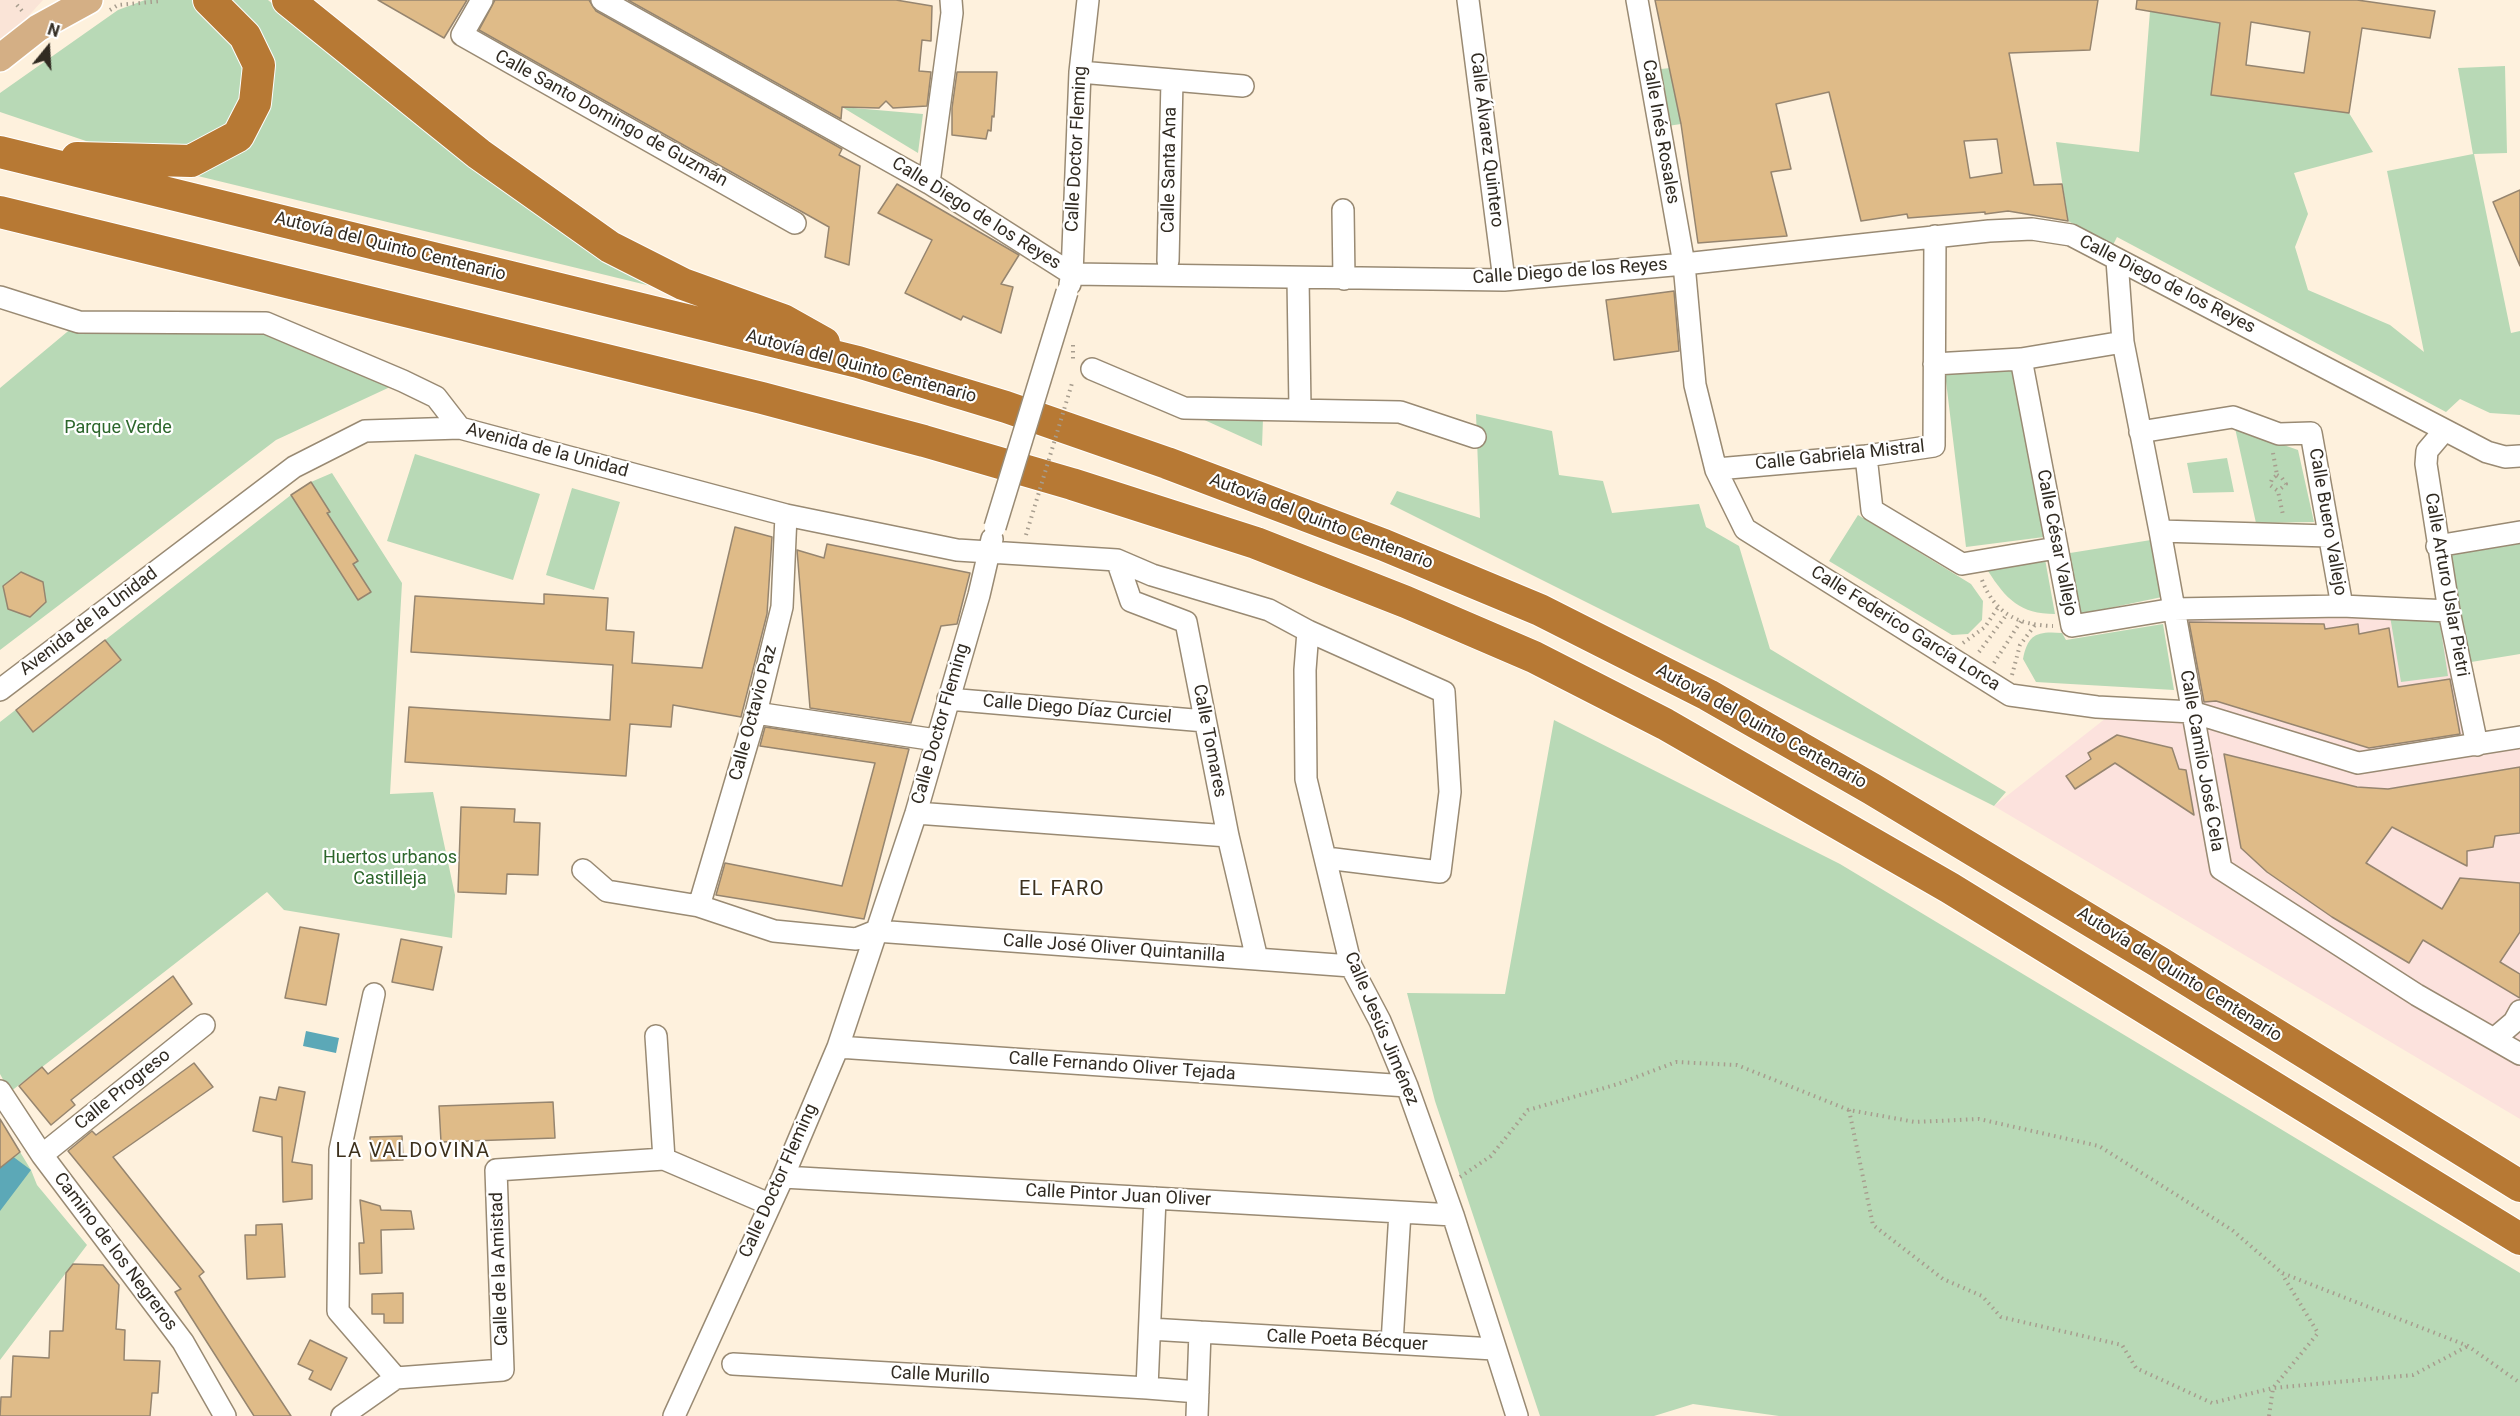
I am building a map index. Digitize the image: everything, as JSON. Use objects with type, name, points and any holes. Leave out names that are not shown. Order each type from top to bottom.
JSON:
[{"type":"highway","points":[[12,155],[191,161],[238,136],[255,103],[259,65],[244,36],[209,0]]},
{"type":"highway","points":[[288,0],[479,154],[610,247],[683,284],[783,320],[858,362]]},
{"type":"highway","points":[[304,0],[335,39]]},
{"type":"highway","name":"Autovía del Quinto Centenario","points":[[12,155],[858,362],[1006,407],[1310,515],[1540,610],[1708,695],[1872,789],[2159,962],[2520,1186]]},
{"type":"highway","points":[[0,212],[762,398],[935,444],[1072,484],[1256,543],[1406,602],[1534,657],[1665,724],[1950,888],[2520,1239]]},
{"type":"main road","points":[[38,28],[58,0]]},
{"type":"main road","points":[[0,58],[38,28],[89,0]]},
{"type":"street","name":"Calle Santo Domingo de Guzmán","points":[[482,0],[462,35],[795,223]]},
{"type":"street","name":"Calle Diego de los Reyes","points":[[602,0],[929,183],[1070,283],[1298,278],[1504,280],[1684,264],[1935,236],[2032,229],[2071,235],[2444,431],[2487,452],[2505,457],[2520,456]]},
{"type":"street","points":[[929,183],[952,13],[951,0]]},
{"type":"street","name":"Calle Doctor Fleming","points":[[674,1416],[783,1177],[838,1047],[916,813],[980,595],[995,527],[1070,283],[1080,72],[1088,0]]},
{"type":"street","name":"Calle Álvarez Quintero","points":[[1468,0],[1504,280]]},
{"type":"street","name":"Calle Inés Rosales","points":[[1637,0],[1684,264]]},
{"type":"street","points":[[1080,72],[1243,87]]},
{"type":"street","name":"Calle Santa Ana","points":[[1168,261],[1172,80]]},
{"type":"street","points":[[1343,210],[1344,279]]},
{"type":"street","name":"Calle Gabriela Mistral","points":[[1717,470],[1866,456],[1934,446],[1935,236]]},
{"type":"street","name":"Calle Camilo José Cela","points":[[2117,260],[2123,342],[2160,531],[2221,869],[2418,995],[2520,1054]]},
{"type":"street","name":"Calle Federico García Lorca","points":[[1684,264],[1695,385],[1717,470],[1745,529],[2010,695],[2097,707],[2192,712],[2358,763],[2520,737]]},
{"type":"street","points":[[1298,278],[1300,409]]},
{"type":"street","points":[[0,297],[80,322],[266,322],[436,397],[460,428]]},
{"type":"street","points":[[1934,364],[2021,359],[2123,342]]},
{"type":"street","name":"Calle César Vallejo","points":[[2021,359],[2072,626],[2174,609]]},
{"type":"street","points":[[1092,369],[1184,408],[1400,412],[1475,437]]},
{"type":"street","name":"Calle Buero Vallejo","points":[[2140,432],[2233,417],[2279,434],[2310,433],[2343,606]]},
{"type":"street","name":"Avenida de la Unidad","points":[[0,690],[294,467],[365,431],[460,428],[786,515],[957,550],[1117,560]]},
{"type":"street","name":"Calle Arturo Uslar Pietri","points":[[2444,431],[2427,451],[2426,464],[2437,546],[2477,745]]},
{"type":"street","points":[[1866,456],[1872,510],[1962,564],[2056,548]]},
{"type":"street","name":"Calle Octavio Paz","points":[[699,906],[756,713],[782,607],[786,515]]},
{"type":"street","points":[[2160,531],[2329,536]]},
{"type":"street","points":[[2437,546],[2520,532]]},
{"type":"street","points":[[1117,560],[1152,575],[1269,610],[1308,631],[1444,692],[1450,792],[1440,872],[1326,858]]},
{"type":"street","name":"Calle Tomares","points":[[1117,560],[1131,601],[1186,622],[1228,836],[1257,959]]},
{"type":"street","points":[[2174,609],[2343,606],[2449,611]]},
{"type":"street","name":"Calle Jesús Jiménez","points":[[1308,631],[1305,670],[1306,779],[1351,966],[1380,1021],[1407,1086],[1453,1215],[1517,1416]]},
{"type":"street","name":"Calle Diego Díaz Curciel","points":[[948,699],[1205,721]]},
{"type":"street","points":[[756,713],[936,740]]},
{"type":"street","points":[[916,813],[1228,836]]},
{"type":"street","name":"Calle José Oliver Quintanilla","points":[[583,870],[608,891],[699,906],[774,931],[856,939],[876,931],[1351,966]]},
{"type":"street","points":[[342,1416],[396,1378],[338,1311],[340,1150],[374,994]]},
{"type":"street","points":[[2494,1039],[2514,1022],[2520,1011]]},
{"type":"street","name":"Calle Progreso","points":[[42,1155],[204,1025]]},
{"type":"street","points":[[656,1036],[664,1159]]},
{"type":"street","name":"Calle Fernando Oliver Tejada","points":[[838,1047],[1407,1086]]},
{"type":"street","name":"Camino de los Negreros","points":[[0,1091],[42,1155],[183,1342],[225,1416]]},
{"type":"street","name":"Calle de la Amistad","points":[[396,1378],[503,1370],[496,1170],[664,1159],[769,1204]]},
{"type":"street","name":"Calle Pintor Juan Oliver","points":[[783,1177],[1453,1215]]},
{"type":"street","points":[[1147,1388],[1155,1198]]},
{"type":"street","points":[[1392,1343],[1400,1212]]},
{"type":"street","name":"Calle Poeta Bécquer","points":[[1150,1329],[1494,1349]]},
{"type":"street","points":[[1197,1416],[1200,1332]]},
{"type":"street","name":"Calle Murillo","points":[[733,1364],[1198,1392]]},
{"type":"path","points":[[1026,535],[1073,380]]},
{"type":"path","points":[[2273,452],[2277,476]]},
{"type":"path","points":[[2277,476],[2272,479],[2270,485],[2278,491],[2285,523]]},
{"type":"path","points":[[2277,476],[2283,478],[2286,484],[2278,491]]},
{"type":"path","points":[[1974,562],[1986,592],[1999,606],[2011,618],[2035,625],[2020,645],[2012,672],[2010,695]]},
{"type":"path","points":[[1940,651],[1967,642],[1985,627],[1999,606]]},
{"type":"path","points":[[1976,673],[2007,614]]},
{"type":"path","points":[[1976,673],[2021,621]]},
{"type":"path","points":[[1443,1188],[1491,1156],[1528,1110],[1618,1084],[1676,1062],[1737,1065],[1849,1110],[1915,1122],[1979,1119],[2100,1146],[2232,1230],[2282,1273],[2318,1333],[2273,1388],[2269,1416]]},
{"type":"path","points":[[1849,1110],[1873,1225],[1943,1279],[1982,1296],[2001,1317],[2122,1345],[2136,1368],[2212,1403],[2273,1388],[2413,1376],[2468,1346]]},
{"type":"path","points":[[2282,1273],[2468,1346],[2520,1383]]},
{"type":"shaded area","points":[[0,0],[43,0],[22,23],[0,39]]},
{"type":"shaded area","points":[[2449,608],[2477,742],[2520,736],[2520,1119],[1994,806],[2115,711],[2195,713],[2174,609]]},
{"type":"green space","points":[[145,0],[268,0],[448,148],[688,295],[169,169],[0,112],[0,93],[118,10]]},
{"type":"green space","points":[[2150,11],[2220,23],[2212,95],[2349,113],[2373,152],[2294,173],[2308,214],[2295,247],[2308,290],[2390,325],[2424,352],[2387,171],[2473,154],[2458,68],[2505,66],[2507,153],[2474,154],[2511,333],[2520,331],[2520,415],[2490,413],[2460,399],[2446,412],[2117,237],[2113,245],[2068,221],[2056,142],[2139,152]]},
{"type":"green space","points":[[1670,68],[1681,124],[1654,128],[1643,71]]},
{"type":"green space","points":[[842,107],[923,114],[918,153]]},
{"type":"green space","name":"Parque Verde","points":[[79,322],[266,323],[403,381],[276,440],[0,650],[0,388]]},
{"type":"green space","points":[[2014,371],[2044,537],[1966,547],[1945,373]]},
{"type":"green space","points":[[1476,414],[1552,431],[1559,475],[1603,481],[1612,513],[1699,504],[1706,527],[1739,546],[1770,649],[2006,792],[1994,806],[1390,504],[1397,491],[1480,518]]},
{"type":"green space","points":[[1200,418],[1263,419],[1262,446]]},
{"type":"green space","points":[[2235,428],[2298,450],[2314,522],[2256,523]]},
{"type":"green space","points":[[415,454],[540,494],[513,580],[387,541]]},
{"type":"green space","points":[[2227,458],[2234,492],[2193,493],[2187,463]]},
{"type":"green space","name":"Huertos urbanos Castilleja","points":[[332,473],[402,583],[390,794],[433,792],[455,895],[452,938],[284,910],[267,892],[10,1092],[0,1074],[0,722],[291,495],[311,482]]},
{"type":"green space","points":[[572,488],[620,502],[594,590],[546,575]]},
{"type":"green space","points":[[1858,515],[1971,584],[1983,601],[1982,620],[1968,634],[1952,635],[1829,561]]},
{"type":"green space","points":[[2520,532],[2520,654],[2459,664],[2439,546]]},
{"type":"green space","points":[[2151,540],[2162,597],[2081,614],[2070,553]]},
{"type":"green space","points":[[2045,559],[2055,614],[2032,611],[2015,603],[2001,590],[1988,571]]},
{"type":"green space","points":[[2390,616],[2439,617],[2448,676],[2401,682]]},
{"type":"green space","points":[[2163,624],[2174,690],[2036,682],[2023,659],[2031,639],[2040,634],[2062,633],[2066,640]]},
{"type":"green space","points":[[1554,720],[1840,864],[2520,1273],[2520,1416],[1779,1416],[1693,1404],[1654,1416],[1540,1416],[1435,1101],[1407,993],[1505,994]]},
{"type":"green space","points":[[0,1119],[31,1170],[37,1185],[87,1245],[0,1360]]},
{"type":"water","points":[[306,1031],[339,1038],[336,1053],[303,1046]]},
{"type":"water","points":[[0,1147],[31,1170],[0,1211]]},
{"type":"building","points":[[378,0],[467,0],[444,38]]},
{"type":"building","points":[[495,0],[589,0],[596,11],[842,149],[839,155],[860,166],[849,265],[825,257],[829,227],[479,30]]},
{"type":"building","points":[[628,0],[896,0],[932,6],[931,41],[922,40],[919,71],[931,72],[927,106],[893,108],[886,101],[879,108],[842,107],[841,119]]},
{"type":"building","points":[[1655,0],[2098,0],[2090,50],[2009,53],[2034,185],[2062,184],[2068,221],[2008,211],[1908,218],[1907,214],[1861,221],[1829,92],[1776,104],[1791,169],[1771,172],[1787,236],[1698,243],[1681,124]],"holes":[[[1997,139],[2002,173],[1970,178],[1964,141]]]},
{"type":"building","points":[[2137,0],[2357,0],[2435,11],[2430,38],[2362,28],[2349,113],[2211,95],[2220,23],[2136,9]],"holes":[[[2251,22],[2310,32],[2304,73],[2246,65]]]},
{"type":"building","points":[[957,72],[997,72],[994,117],[992,116],[991,131],[988,130],[986,139],[952,135],[952,108]]},
{"type":"building","points":[[897,184],[1019,255],[1001,284],[1013,287],[1001,333],[963,316],[961,320],[905,293],[932,240],[878,213]]},
{"type":"building","points":[[2520,190],[2520,266],[2493,202]]},
{"type":"building","points":[[1674,291],[1679,351],[1614,360],[1606,300]]},
{"type":"building","points":[[311,482],[330,512],[327,513],[358,561],[353,564],[371,592],[358,600],[291,495]]},
{"type":"building","points":[[735,527],[772,537],[767,614],[741,717],[673,705],[671,727],[630,724],[626,776],[405,762],[409,707],[610,720],[613,665],[411,652],[415,596],[544,604],[544,594],[608,598],[606,630],[634,632],[632,663],[702,668]]},
{"type":"building","points":[[827,544],[970,573],[957,624],[941,626],[911,723],[810,708],[797,550],[824,558]]},
{"type":"building","points":[[21,572],[43,582],[46,602],[30,617],[8,609],[3,586]]},
{"type":"building","points":[[2189,622],[2324,624],[2325,629],[2358,624],[2359,634],[2389,628],[2398,687],[2450,679],[2460,734],[2369,748],[2216,701],[2204,702]]},
{"type":"building","points":[[105,640],[121,660],[33,732],[16,710]]},
{"type":"building","points":[[765,727],[909,749],[864,919],[716,895],[725,863],[842,886],[875,763],[760,746]]},
{"type":"building","points":[[2117,735],[2172,748],[2179,769],[2186,770],[2194,815],[2115,763],[2075,789],[2066,776],[2091,759],[2088,753]]},
{"type":"building","points":[[2224,754],[2357,787],[2388,789],[2520,767],[2520,833],[2495,836],[2493,847],[2467,851],[2467,866],[2392,827],[2366,863],[2442,909],[2460,878],[2520,883],[2520,932],[2500,962],[2520,974],[2520,998],[2423,940],[2409,963],[2332,917],[2267,872],[2241,848]]},
{"type":"building","points":[[461,807],[515,809],[514,822],[540,823],[538,875],[507,874],[506,894],[458,892]]},
{"type":"building","points":[[300,927],[339,934],[326,1005],[285,998]]},
{"type":"building","points":[[401,939],[442,947],[433,990],[392,982]]},
{"type":"building","points":[[173,976],[192,1004],[71,1100],[75,1105],[51,1125],[19,1086],[42,1067],[48,1074]]},
{"type":"building","points":[[194,1063],[213,1087],[113,1157],[204,1272],[199,1276],[291,1416],[254,1416],[175,1292],[181,1289],[68,1151],[92,1131],[96,1135]]},
{"type":"building","points":[[279,1087],[305,1092],[292,1162],[312,1165],[312,1199],[283,1202],[282,1137],[253,1131],[260,1097],[276,1100]]},
{"type":"building","points":[[553,1102],[555,1138],[441,1142],[439,1106]]},
{"type":"building","points":[[0,1119],[20,1152],[0,1168]]},
{"type":"building","points":[[402,1136],[403,1160],[371,1161],[370,1137]]},
{"type":"building","points":[[360,1200],[380,1206],[381,1210],[411,1211],[414,1229],[381,1230],[382,1273],[360,1274],[359,1243],[364,1243]]},
{"type":"building","points":[[282,1224],[285,1277],[247,1279],[245,1235],[256,1235],[256,1225]]},
{"type":"building","points":[[73,1264],[103,1265],[119,1285],[116,1329],[125,1330],[124,1360],[160,1361],[158,1393],[152,1393],[150,1416],[0,1416],[1,1397],[11,1397],[13,1356],[49,1358],[50,1331],[63,1331],[66,1273]]},
{"type":"building","points":[[403,1293],[403,1323],[384,1323],[384,1314],[372,1314],[372,1294]]},
{"type":"building","points":[[310,1340],[347,1358],[331,1390],[309,1379],[313,1371],[298,1364]]},
{"type":"district","name":"EL FARO","points":[[1062,890]]},
{"type":"district","name":"LA VALDOVINA","points":[[413,1152]]}]
